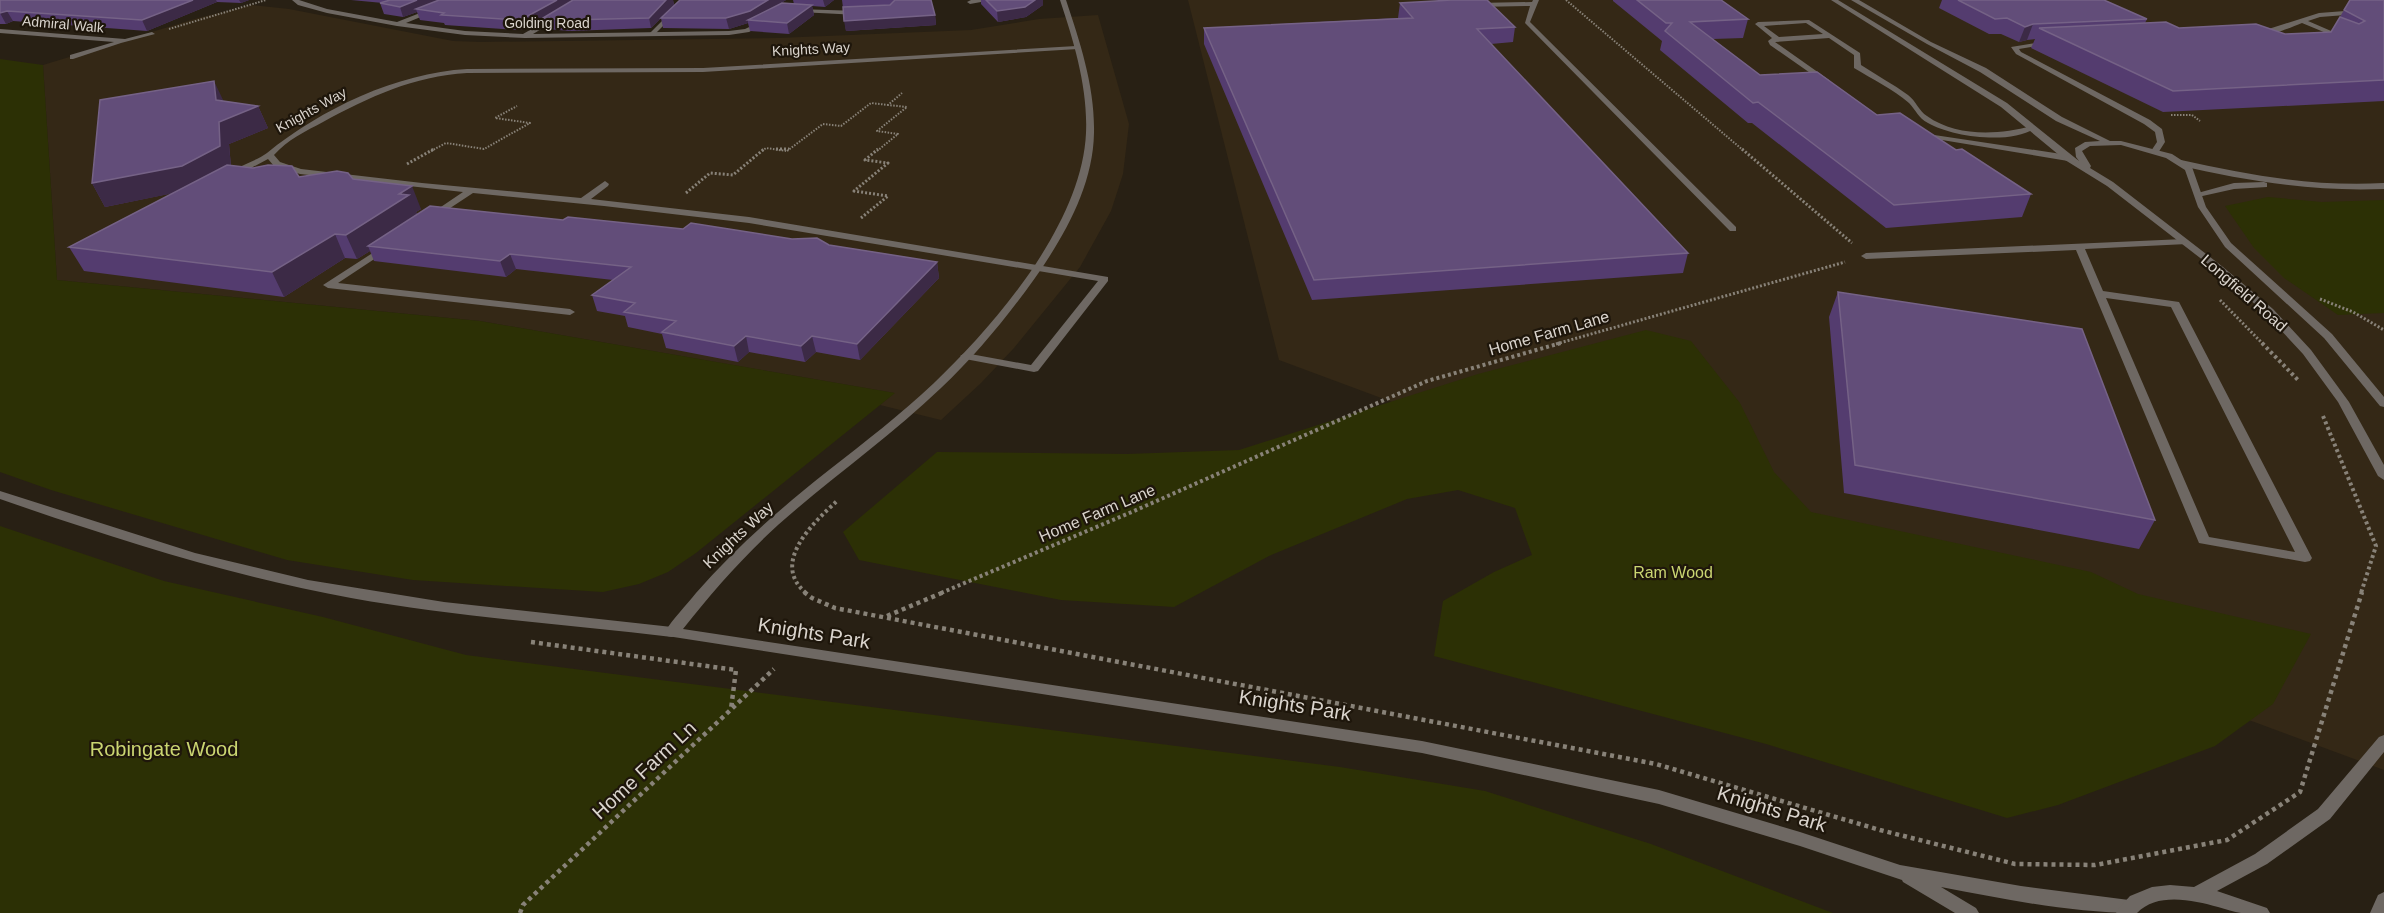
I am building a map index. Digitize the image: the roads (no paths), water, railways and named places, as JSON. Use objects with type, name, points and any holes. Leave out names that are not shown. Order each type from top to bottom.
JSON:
[{"type":"street","name":"Golding Road","points":[[296,0],[300,4],[327,11],[397,24],[465,33],[525,36],[747,30],[774,14]]},
{"type":"street","points":[[397,24],[459,0]]},
{"type":"street","points":[[525,36],[586,0]]},
{"type":"street","points":[[970,2],[989,0]]},
{"type":"street","name":"Knights Way","points":[[672,632],[711,584],[751,543],[915,405],[965,356],[1038,267],[1069,214],[1086,164],[1090,134],[1089,110],[1071,26],[1063,0]]},
{"type":"street","name":"Longfield Road","points":[[1834,0],[2004,105],[2068,158],[2090,170],[2269,311],[2307,352],[2343,402],[2384,476]]},
{"type":"street","points":[[1854,0],[1929,43],[1983,70],[2067,124],[2109,142],[2155,151],[2181,163],[2220,172],[2298,184],[2355,188],[2384,186]]},
{"type":"street","points":[[1472,5],[1535,2],[1527,22],[1733,229]]},
{"type":"street","points":[[793,9],[849,13],[870,12]]},
{"type":"street","points":[[652,34],[677,10]]},
{"type":"street","points":[[2246,33],[2269,32],[2319,15],[2384,10]]},
{"type":"street","points":[[1777,39],[1758,24],[1807,21],[1858,54],[1857,66],[1912,102],[1923,117],[1944,127],[1961,131],[2011,135],[2031,128]]},
{"type":"street","points":[[2303,21],[2349,40]]},
{"type":"street","name":"Admiral Walk","points":[[0,31],[125,41]]},
{"type":"street","name":"Admiral Walk","points":[[73,57],[152,34]]},
{"type":"street","points":[[1830,36],[1777,39],[1772,41],[1772,44],[1835,88]]},
{"type":"street","points":[[2050,42],[2014,47],[2018,53],[2159,131],[2161,142],[2155,151]]},
{"type":"street","name":"Knights Way","points":[[1038,267],[841,235],[665,210],[300,171],[278,164],[269,155],[287,140],[376,92],[410,80],[443,73],[696,71],[1076,48]]},
{"type":"street","points":[[1961,131],[1966,146]]},
{"type":"street","points":[[1916,133],[1966,146],[2068,158]]},
{"type":"street","points":[[2090,170],[2080,157],[2078,150],[2088,144],[2109,142]]},
{"type":"street","points":[[222,180],[269,155]]},
{"type":"street","name":"Longfield Road","points":[[2181,163],[2189,169],[2202,207],[2229,245],[2328,336],[2384,404]]},
{"type":"street","points":[[583,201],[605,184]]},
{"type":"street","points":[[2198,194],[2234,186],[2298,184]]},
{"type":"street","points":[[427,220],[471,191]]},
{"type":"street","points":[[398,240],[328,285],[570,312]]},
{"type":"street","points":[[1866,256],[2184,242]]},
{"type":"street","points":[[2079,246],[2204,540],[2305,558],[2175,304],[2101,294]]},
{"type":"street","points":[[965,356],[1034,369],[1105,279],[1038,267]]},
{"type":"street","name":"Knights Park","points":[[0,495],[213,563],[309,586],[404,601],[672,632],[1422,747],[1659,797],[1900,872],[2127,910]]},
{"type":"street","points":[[2198,893],[2261,859],[2324,814],[2384,741]]},
{"type":"street","name":"Knights Park","points":[[1900,872],[1970,913]]},
{"type":"street","points":[[2127,910],[2147,897],[2170,892],[2198,893],[2233,901],[2262,913]]},
{"type":"street","points":[[2379,913],[2384,900]]},
{"type":"park label","name":"Ram Wood","points":[[1673,572]]},
{"type":"park label","name":"Robingate Wood","points":[[164,749]]}]
